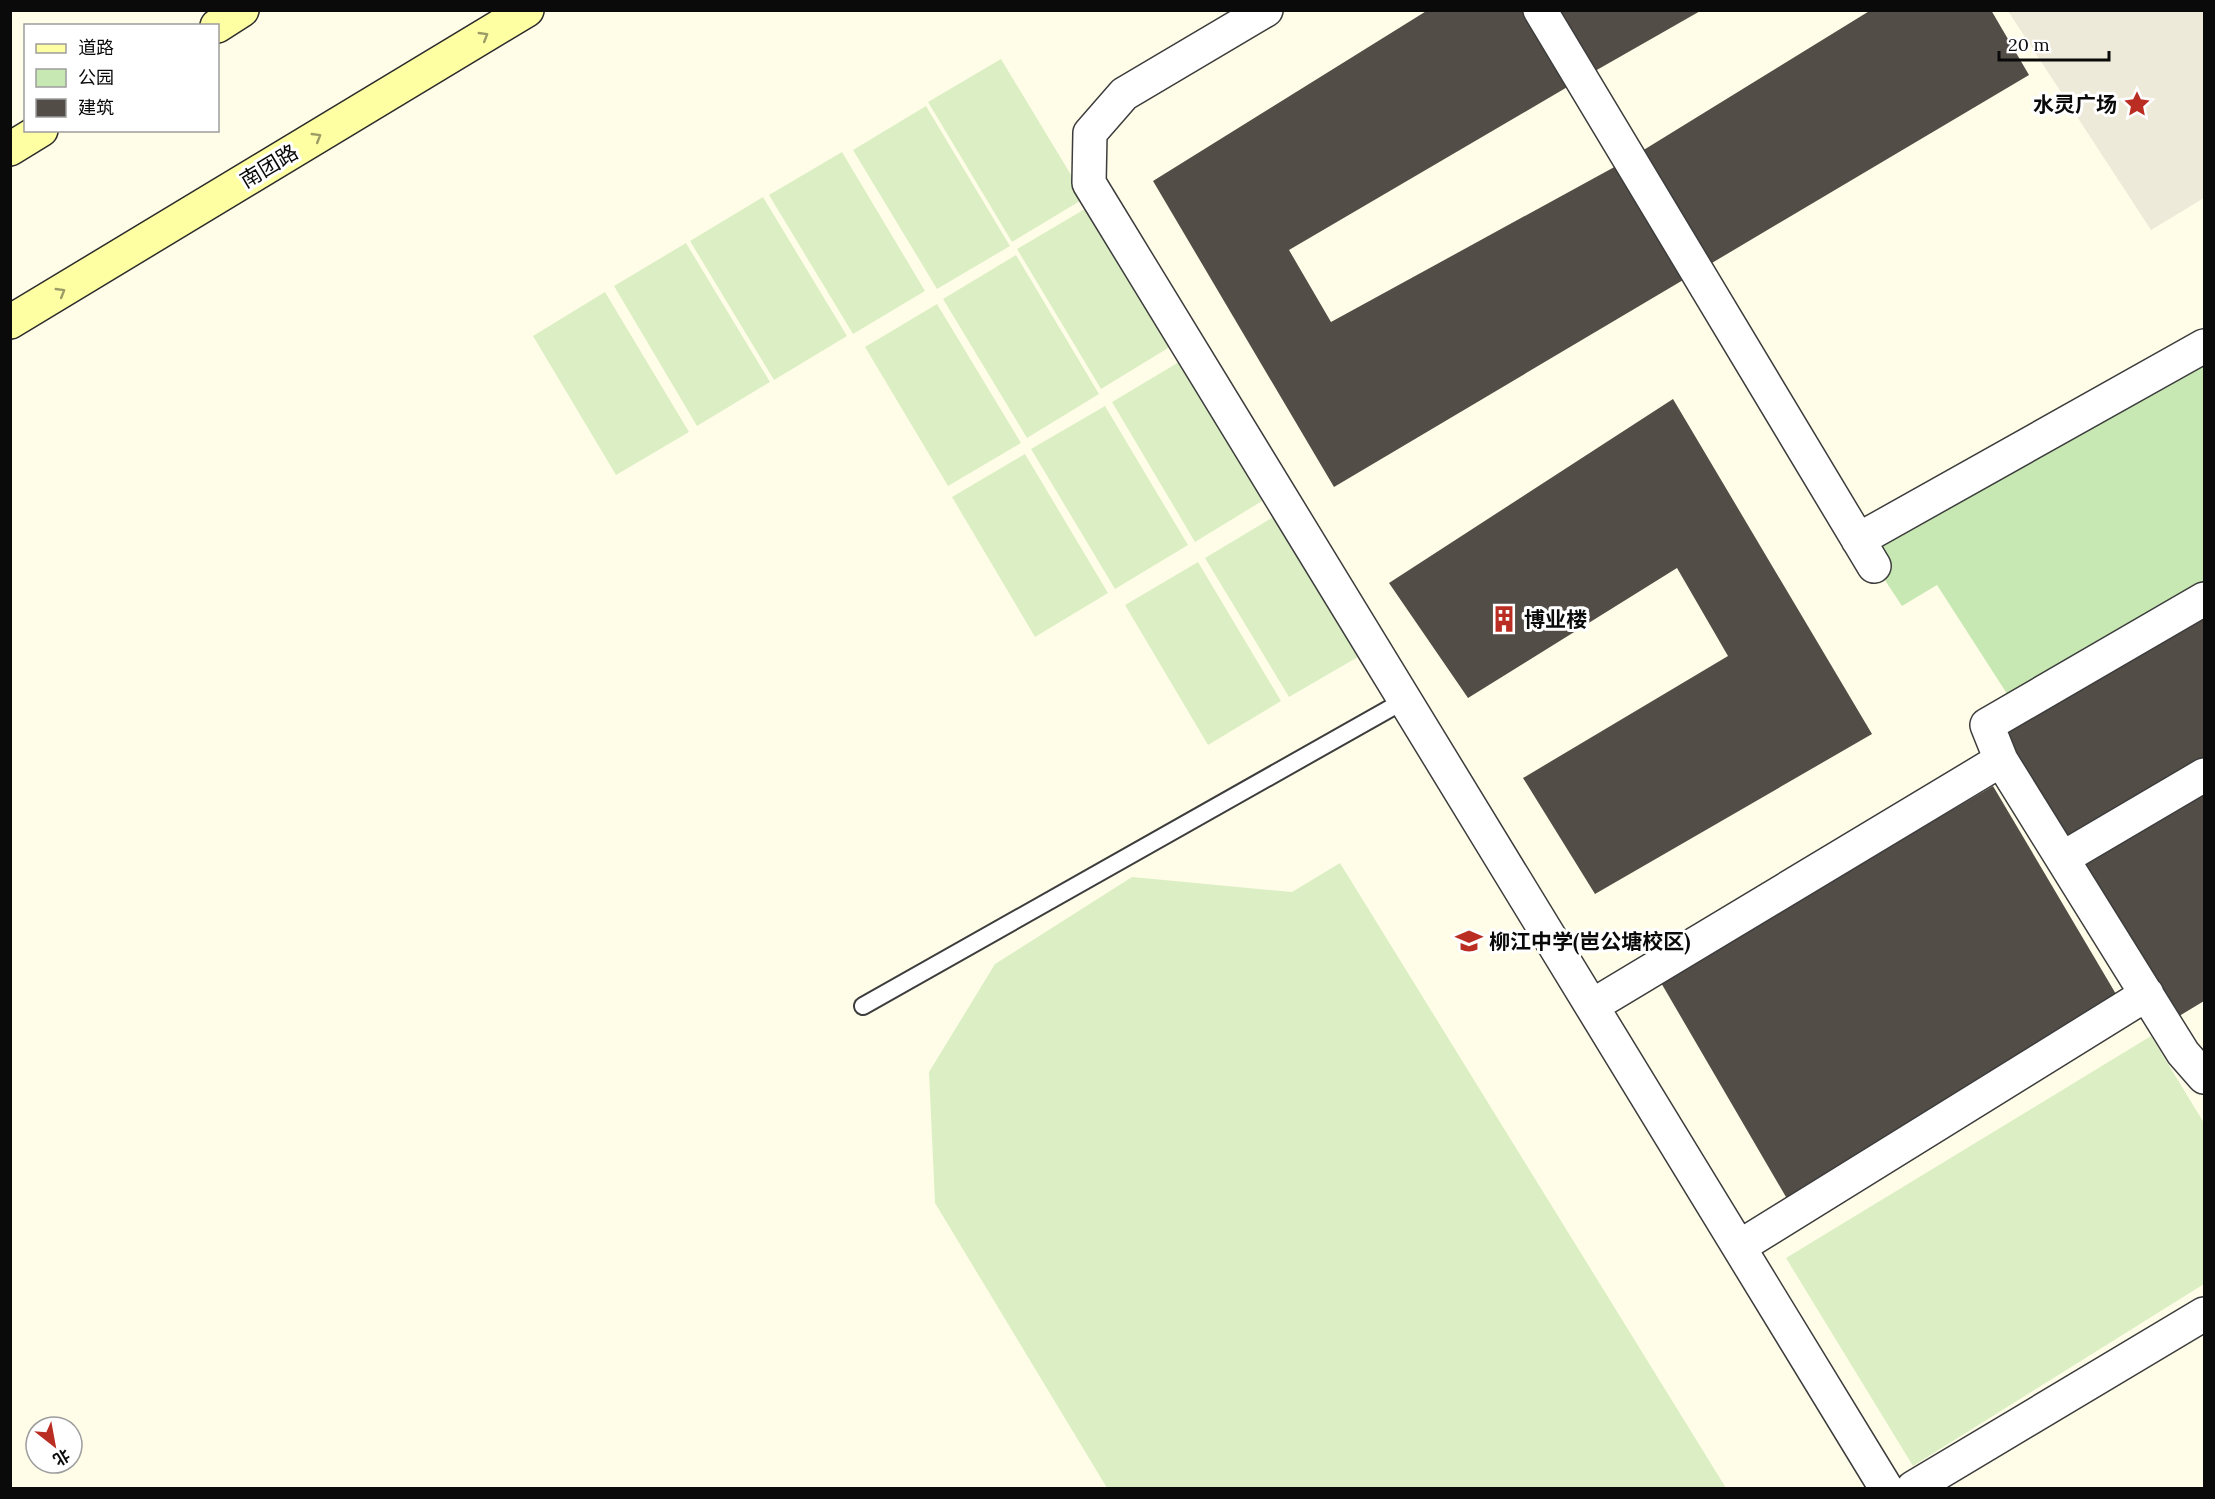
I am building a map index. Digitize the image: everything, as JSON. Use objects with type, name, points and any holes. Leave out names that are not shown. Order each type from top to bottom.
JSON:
[{"type":"main road","points":[[219,24],[242,10]]},
{"type":"main road","name":"南团路","points":[[10,322],[527,10]]},
{"type":"main road","points":[[10,148],[38,132]]},
{"type":"street","points":[[1266,10],[1124,94],[1090,133],[1089,183],[1886,1488]]},
{"type":"street","points":[[1540,10],[1866,553],[2205,346]]},
{"type":"street","points":[[2205,599],[1987,725],[2001,760],[2147,994],[2194,1047],[2205,1077]]},
{"type":"street","points":[[1592,1006],[2001,760]]},
{"type":"street","points":[[2063,858],[2205,775]]},
{"type":"street","points":[[1740,1247],[2147,994]]},
{"type":"street","points":[[1913,1488],[2205,1314]]},
{"type":"lane","points":[[863,1006],[1405,700]]},
{"type":"green space","points":[[1001,59],[1085,198],[1012,242],[928,102]]},
{"type":"green space","points":[[926,106],[1010,246],[937,289],[853,150]]},
{"type":"green space","points":[[842,152],[925,291],[853,334],[769,195]]},
{"type":"green space","points":[[763,197],[847,336],[774,380],[690,241]]},
{"type":"green space","points":[[1090,206],[1173,345],[1101,389],[1017,249]]},
{"type":"green space","points":[[686,243],[770,382],[697,426],[614,286]]},
{"type":"green space","points":[[1016,255],[1099,394],[1027,438],[943,299]]},
{"type":"green space","points":[[605,292],[689,432],[616,475],[533,336]]},
{"type":"green space","points":[[937,304],[1021,443],[948,486],[865,347]]},
{"type":"green space","points":[[2204,354],[2204,588],[2011,700],[1937,585],[1902,606],[1863,547]]},
{"type":"green space","points":[[1184,359],[1267,498],[1195,542],[1112,402]]},
{"type":"green space","points":[[1105,406],[1188,545],[1115,589],[1031,449]]},
{"type":"green space","points":[[1025,454],[1108,593],[1035,637],[952,497]]},
{"type":"green space","points":[[1280,513],[1363,654],[1289,697],[1205,558]]},
{"type":"green space","points":[[1198,562],[1281,701],[1208,745],[1125,605]]},
{"type":"green space","points":[[1340,863],[1726,1488],[1107,1488],[935,1203],[929,1072],[995,964],[1132,877],[1292,892]]},
{"type":"green space","points":[[2151,1036],[2204,1123],[2204,1284],[1913,1466],[1786,1258]]},
{"type":"shaded area","name":"水灵广场","points":[[2008,11],[2204,11],[2204,198],[2151,230]]},
{"type":"building","points":[[1428,10],[1702,10],[1289,250],[1331,322],[1629,159],[1871,10],[1991,10],[2029,75],[1334,487],[1153,181]]},
{"type":"building","name":"博业楼","points":[[1673,399],[1872,734],[1595,894],[1523,778],[1728,656],[1677,568],[1468,698],[1389,583]]},
{"type":"building","points":[[2204,607],[2204,767],[2059,851],[1991,731]]},
{"type":"building","points":[[1993,786],[2126,1011],[1793,1209],[1660,981]]},
{"type":"building","points":[[2204,786],[2204,1001],[2166,1024],[2068,867]]},
{"type":"place","name":"水灵广场","points":[[2137,104]]},
{"type":"place","name":"博业楼","points":[[1504,619]]},
{"type":"place","name":"柳江中学(岜公塘校区)","points":[[1469,941]]}]
